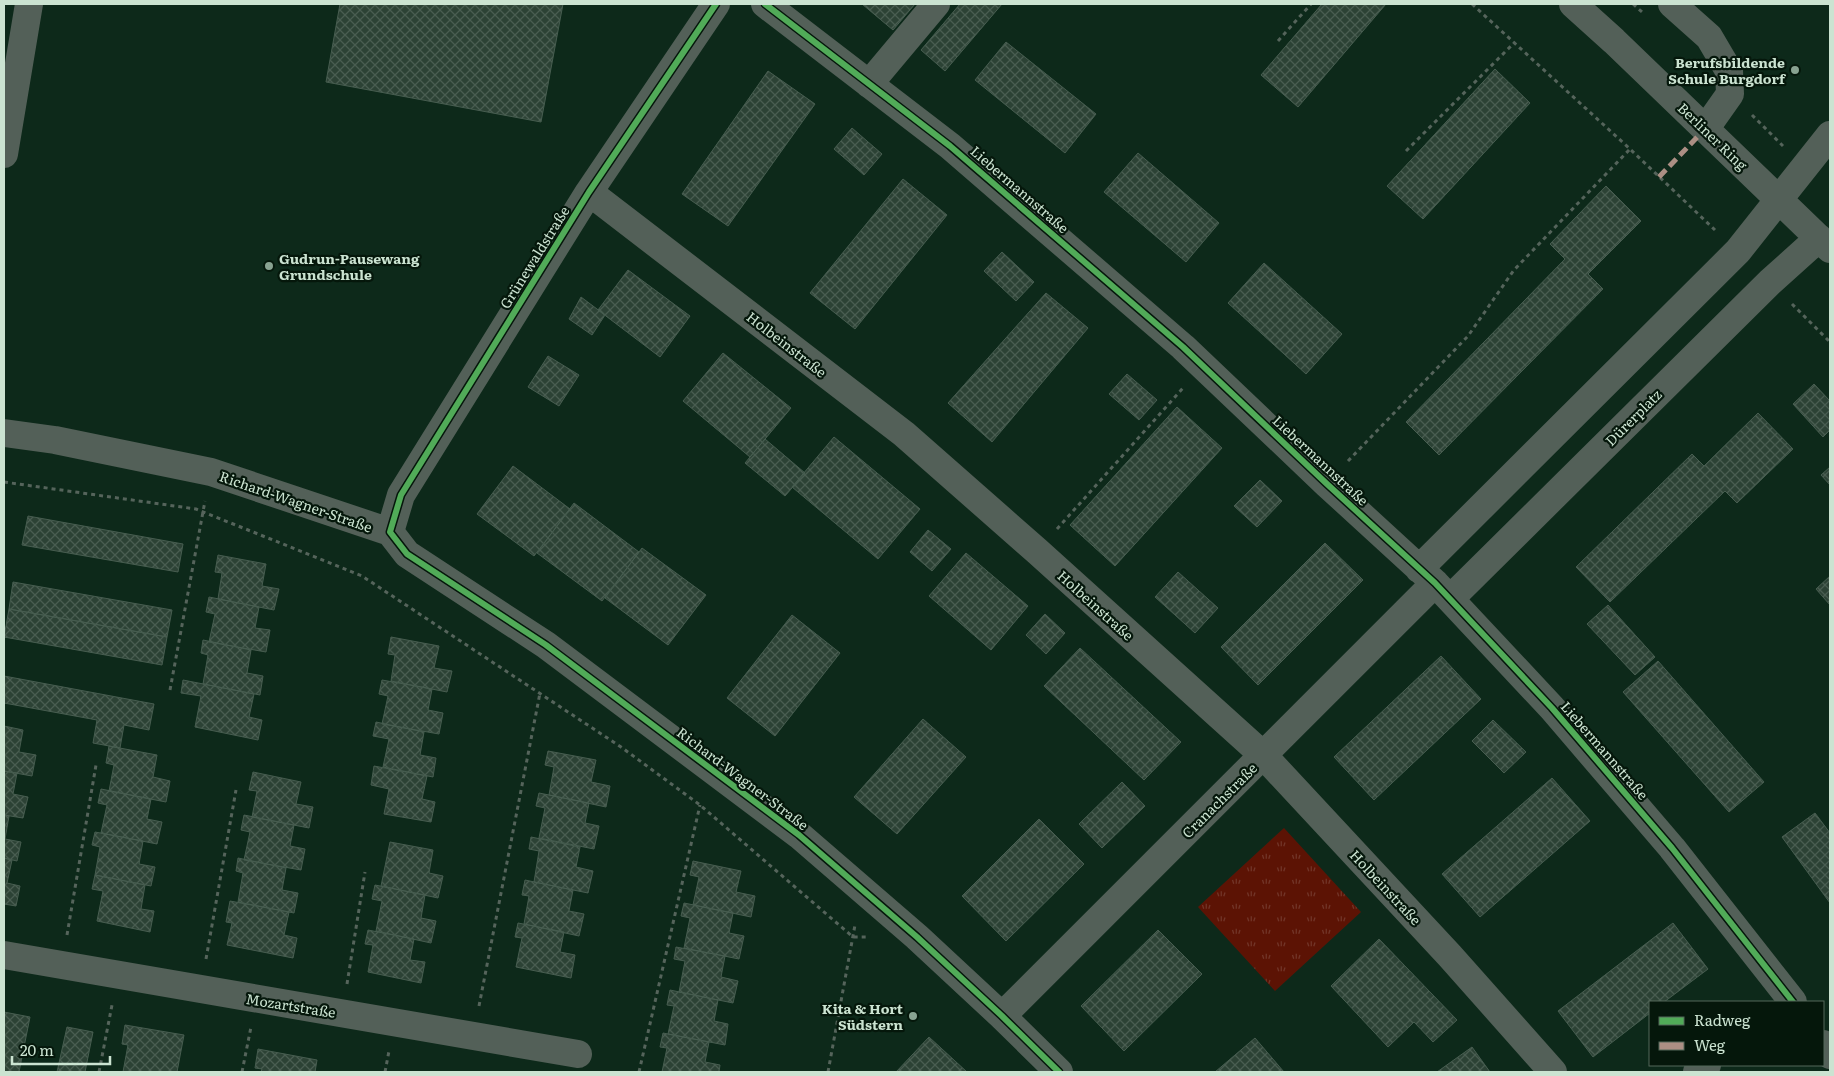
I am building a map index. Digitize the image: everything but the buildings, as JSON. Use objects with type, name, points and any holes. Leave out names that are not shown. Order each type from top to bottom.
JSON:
[{"type":"street","points":[[4,154],[11,65],[29,4]]},
{"type":"street","name":"Grünewaldstraße","points":[[390,532],[401,495],[589,192],[716,4]]},
{"type":"street","name":"Liebermannstraße","points":[[765,4],[950,146],[1204,366],[1435,584],[1552,708],[1672,848],[1792,1001]]},
{"type":"street","points":[[869,84],[936,4]]},
{"type":"street","name":"Berliner Ring","points":[[1573,4],[1706,128],[1824,244]]},
{"type":"street","points":[[1672,4],[1709,37],[1728,71],[1730,94],[1706,128]]},
{"type":"street","points":[[1435,584],[1738,251],[1830,135]]},
{"type":"street","name":"Holbeinstraße","points":[[589,192],[904,434],[1037,551],[1263,756],[1450,956],[1553,1072]]},
{"type":"street","name":"Dürerplatz","points":[[1435,584],[1770,282],[1824,244]]},
{"type":"street","name":"Richard-Wagner-Straße","points":[[4,433],[56,440],[211,472],[390,532],[407,554],[546,645],[799,835],[917,937],[1059,1072]]},
{"type":"street","name":"Cranachstraße","points":[[1002,1016],[1435,584]]},
{"type":"street","name":"Mozartstraße","points":[[4,955],[256,1000],[578,1054]]},
{"type":"path","points":[[1278,41],[1311,4]]},
{"type":"path","points":[[1472,4],[1738,251]]},
{"type":"path","points":[[1406,151],[1515,42]]},
{"type":"path","points":[[1751,108],[1753,116],[1805,167]]},
{"type":"path","points":[[1327,484],[1468,336],[1514,270],[1630,149]]},
{"type":"path","points":[[1770,282],[1830,342]]},
{"type":"path","points":[[1037,551],[1204,366]]},
{"type":"path","points":[[170,690],[211,472]]},
{"type":"path","points":[[4,482],[196,509],[362,576],[540,692],[621,747],[700,805],[853,937],[917,937]]},
{"type":"path","points":[[473,1036],[540,692]]},
{"type":"path","points":[[62,965],[96,765]]},
{"type":"path","points":[[201,990],[236,790]]},
{"type":"path","points":[[639,1072],[700,805]]},
{"type":"path","points":[[342,1014],[366,872]]},
{"type":"path","points":[[828,1072],[862,888]]},
{"type":"path","points":[[99,1072],[118,975]]},
{"type":"path","points":[[242,1072],[256,1000]]},
{"type":"green space","points":[[1284,828],[1361,912],[1275,991],[1198,907]]},
{"type":"marked path","points":[[1659,177],[1706,128]]},
{"type":"cycle path","points":[[716,4],[589,192],[401,495],[390,532],[407,554],[546,645],[799,835],[917,937],[1059,1072]]},
{"type":"cycle path","points":[[765,4],[950,146],[1183,347],[1327,484],[1435,583],[1552,708],[1672,848],[1792,1001]]},
{"type":"place","name":"Berufsbildende Schule Burgdorf","points":[[1795,70]]},
{"type":"place","name":"Gudrun-Pausewang Grundschule","points":[[269,266]]},
{"type":"place","name":"Kita & Hort Südstern","points":[[913,1016]]}]
